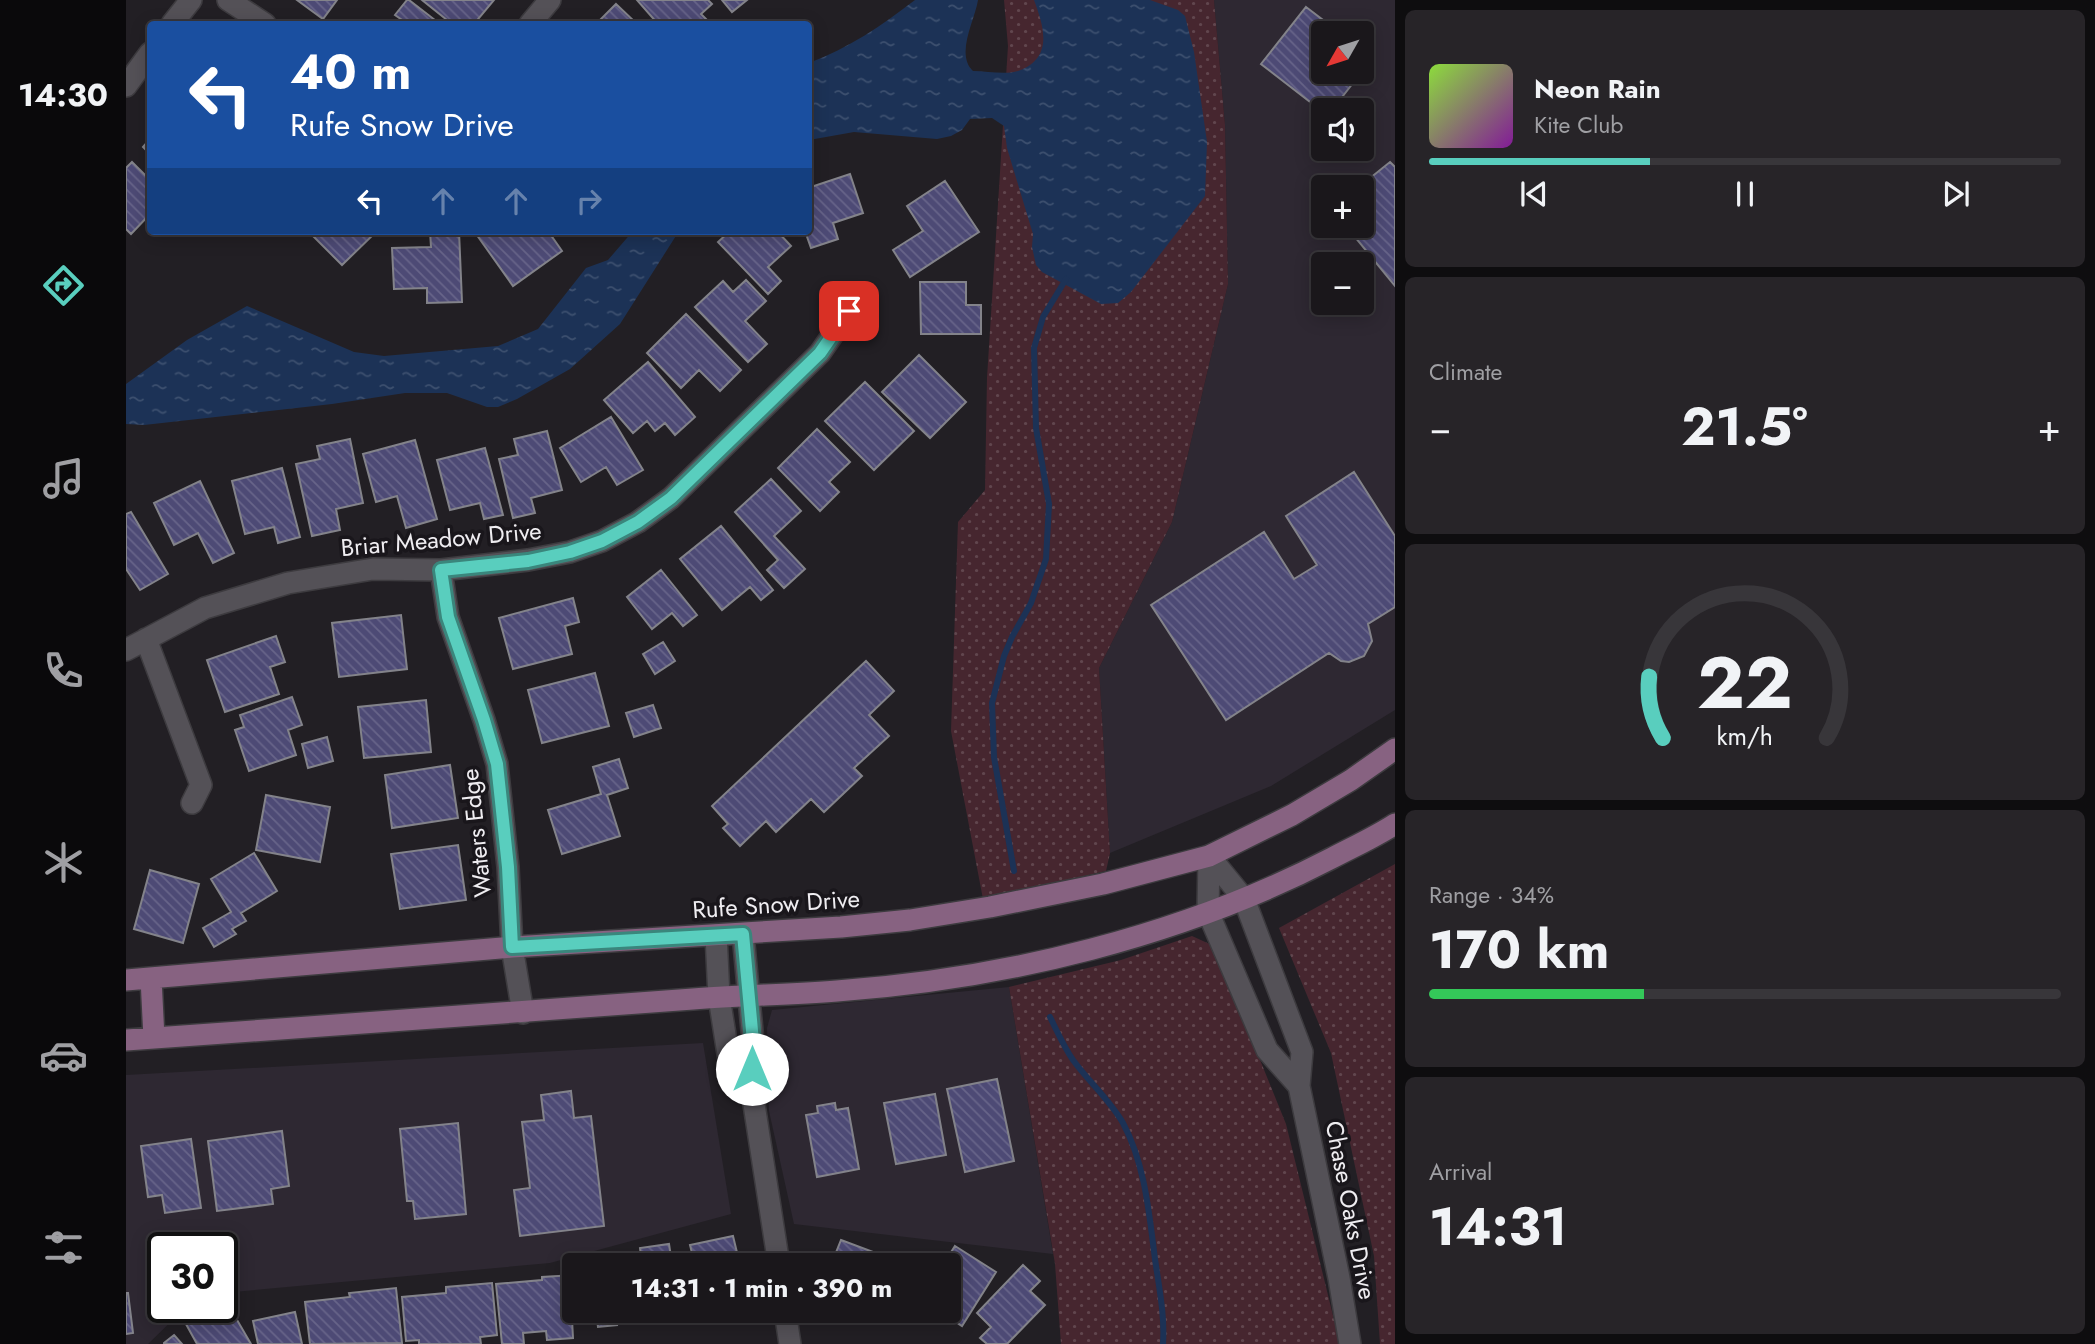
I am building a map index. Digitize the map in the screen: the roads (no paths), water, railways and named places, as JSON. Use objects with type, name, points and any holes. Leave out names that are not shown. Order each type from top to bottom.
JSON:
[{"type":"main road","name":"Rufe Snow Drive","points":[[126,980],[512,947],[743,934],[910,920],[978,909],[1103,884],[1209,856],[1292,815],[1351,780],[1395,749]]},
{"type":"main road","points":[[126,1040],[748,995],[838,991],[999,971],[1117,942],[1244,899],[1306,872],[1395,824]]},
{"type":"main road","points":[[150,978],[154,1038]]},
{"type":"street","points":[[174,21],[191,0]]},
{"type":"street","points":[[229,0],[260,21]]},
{"type":"street","points":[[532,21],[550,0]]},
{"type":"street","points":[[126,86],[147,57]]},
{"type":"street","name":"Briar Meadow Drive","points":[[126,650],[205,608],[288,583],[373,569],[441,570],[528,561],[570,552],[602,541],[638,522],[671,498],[820,353],[849,311]]},
{"type":"street","name":"Waters Edge","points":[[441,570],[448,617],[497,764],[508,867],[512,947],[523,1013]]},
{"type":"street","points":[[146,639],[201,785],[192,803]]},
{"type":"street","name":"Chase Oaks Drive","points":[[1209,856],[1244,899],[1302,1052],[1298,1086],[1337,1266],[1350,1344]]},
{"type":"street","name":"Chase Oaks Drive","points":[[1209,856],[1208,912],[1268,1050],[1298,1086]]},
{"type":"street","points":[[743,934],[754,1052],[751,1086],[777,1253]]},
{"type":"street","points":[[716,935],[719,997],[729,1060],[751,1086]]},
{"type":"street","points":[[787,1323],[790,1344]]},
{"type":"water","points":[[915,0],[978,0],[966,46],[968,64],[973,71],[1007,73],[1029,65],[1042,50],[1043,31],[1034,0],[1150,0],[1178,10],[1185,16],[1194,52],[1207,142],[1205,196],[1131,292],[1118,303],[1101,304],[1042,272],[1036,265],[1032,247],[1033,234],[1007,148],[1004,126],[992,118],[970,119],[962,130],[937,139],[854,132],[812,139],[812,62],[864,36]]},
{"type":"water","points":[[630,235],[676,235],[620,324],[570,369],[498,407],[487,407],[447,393],[405,393],[144,425],[126,424],[126,384],[187,340],[247,306],[354,352],[384,356],[498,346],[538,329],[586,268],[608,260]]},
{"type":"waterway","points":[[1014,871],[994,757],[992,703],[1004,656],[1031,603],[1046,559],[1049,504],[1036,428],[1034,348],[1043,317],[1066,279]]},
{"type":"waterway","points":[[1050,1017],[1073,1060],[1123,1123],[1136,1155],[1151,1224],[1162,1312],[1163,1344]]}]
